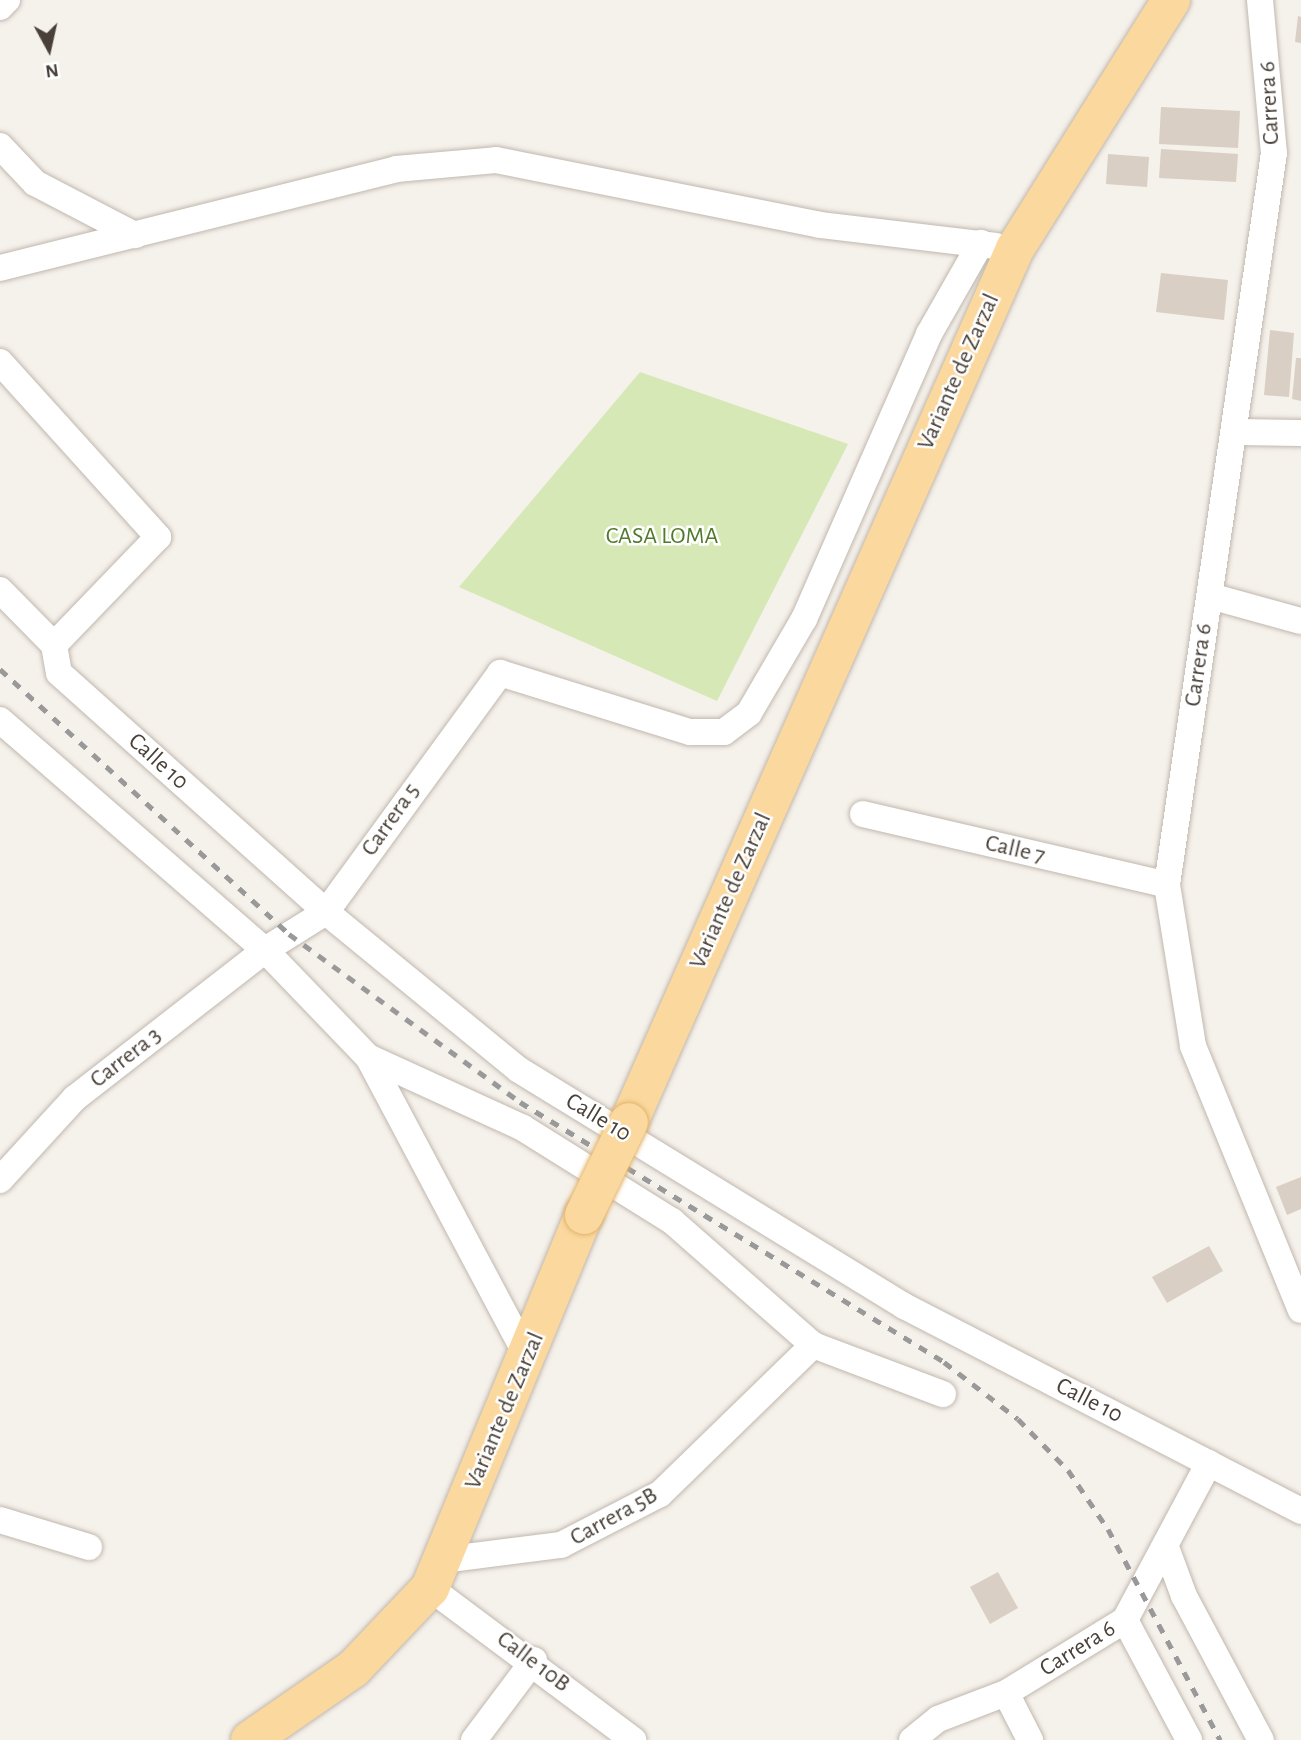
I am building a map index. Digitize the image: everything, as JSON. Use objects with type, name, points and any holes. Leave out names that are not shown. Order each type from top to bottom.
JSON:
[{"type":"main road","name":"Variante de Zarzal","points":[[250,1740],[353,1669],[436,1574],[528,1358],[584,1214],[629,1122],[998,246],[1171,0]]},
{"type":"street","points":[[0,7],[7,0]]},
{"type":"street","name":"Carrera 6","points":[[1260,0],[1274,153],[1237,432],[1167,885],[1193,1046],[1291,1276],[1301,1310]]},
{"type":"street","points":[[0,146],[35,183],[135,235]]},
{"type":"street","points":[[0,268],[396,169],[496,160],[820,225],[998,246]]},
{"type":"street","name":"Carrera 5","points":[[265,950],[326,912],[500,673],[690,732],[724,732],[749,713],[804,619],[929,334],[998,246]]},
{"type":"street","points":[[0,362],[158,537],[54,645]]},
{"type":"street","points":[[1237,432],[1301,433]]},
{"type":"street","name":"Calle 10","points":[[0,590],[54,645],[59,673],[326,912],[519,1070],[904,1306],[1301,1511]]},
{"type":"street","points":[[1210,596],[1301,621]]},
{"type":"street","name":"Calle 10","points":[[0,720],[265,950],[368,1057],[523,1128],[672,1221],[813,1345],[943,1394]]},
{"type":"street","name":"Calle 7","points":[[863,814],[1167,885]]},
{"type":"street","name":"Carrera 3","points":[[0,1180],[75,1098],[265,950]]},
{"type":"street","points":[[368,1057],[528,1358]]},
{"type":"street","name":"Carrera 5B","points":[[436,1574],[561,1545],[660,1494],[813,1345]]},
{"type":"street","name":"Carrera 6","points":[[912,1740],[939,1719],[1006,1693],[1125,1620],[1167,1550],[1209,1463]]},
{"type":"street","points":[[0,1520],[89,1547]]},
{"type":"street","points":[[1167,1550],[1184,1596],[1261,1740]]},
{"type":"street","name":"Calle 10B","points":[[436,1574],[534,1660],[634,1740]]},
{"type":"street","points":[[1125,1620],[1189,1740]]},
{"type":"street","points":[[474,1740],[534,1660]]},
{"type":"street","points":[[1006,1693],[1030,1740]]},
{"type":"green space","name":"CASA LOMA","points":[[640,372],[848,444],[717,701],[459,587]]},
{"type":"building","points":[[1298,16],[1301,17],[1301,43],[1295,42]]},
{"type":"building","points":[[1161,107],[1240,111],[1238,148],[1159,144]]},
{"type":"building","points":[[1161,149],[1238,154],[1236,182],[1159,178]]},
{"type":"building","points":[[1108,154],[1149,157],[1147,187],[1106,184]]},
{"type":"building","points":[[1161,273],[1228,280],[1224,320],[1156,312]]},
{"type":"building","points":[[1270,330],[1294,333],[1289,397],[1264,395]]},
{"type":"building","points":[[1296,358],[1301,358],[1301,401],[1292,399]]},
{"type":"building","points":[[1301,1177],[1301,1209],[1287,1215],[1276,1187]]},
{"type":"building","points":[[1209,1246],[1223,1271],[1167,1303],[1152,1277]]},
{"type":"building","points":[[998,1572],[1018,1608],[990,1624],[970,1587]]},
{"type":"railway","points":[[0,669],[289,934],[520,1102],[944,1362],[1018,1419],[1068,1470],[1108,1529],[1220,1740]]}]
